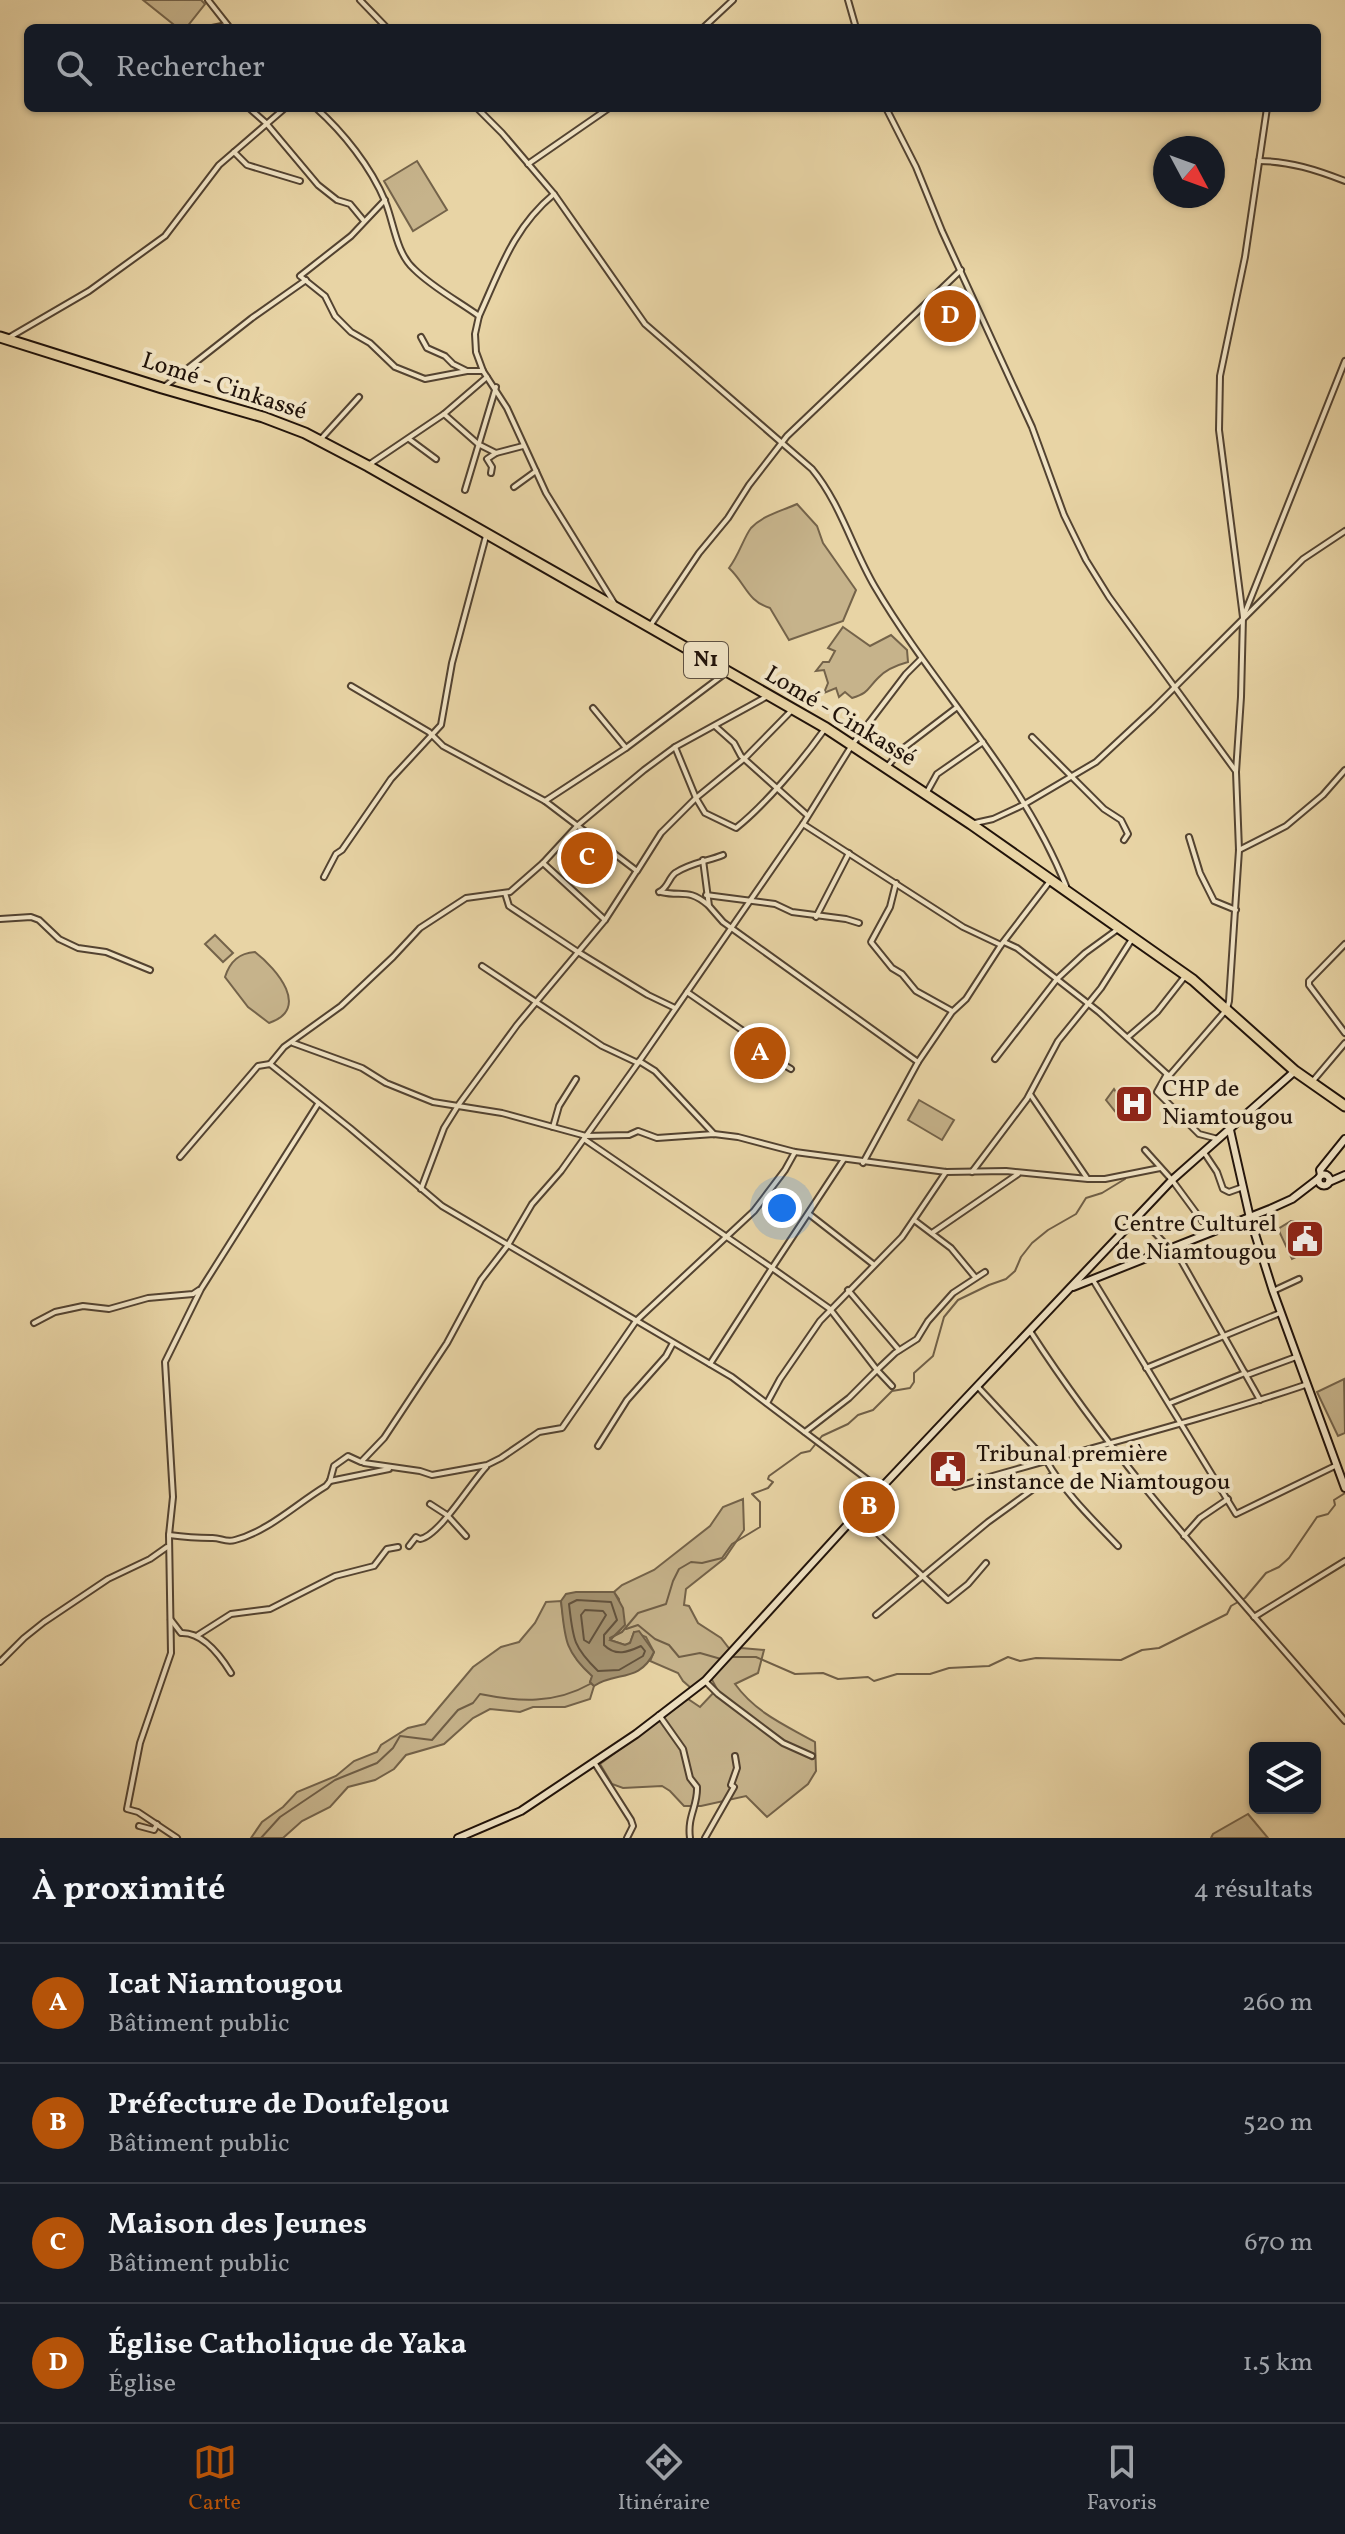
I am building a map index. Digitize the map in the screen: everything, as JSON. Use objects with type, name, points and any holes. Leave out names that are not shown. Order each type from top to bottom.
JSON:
[{"type":"highway","name":"Lomé - Cinkassé","points":[[4,338],[263,417],[320,440],[368,466],[826,728],[887,767],[1186,975],[1295,1071],[1342,1101]]},
{"type":"main road","points":[[458,1838],[521,1811],[705,1681],[880,1489],[1172,1180],[1205,1154],[1295,1071]]},
{"type":"main road","points":[[1230,1130],[1250,1218],[1280,1313],[1345,1488]]},
{"type":"main road","points":[[1322,1180],[1320,1170],[1345,1139]]},
{"type":"main road","points":[[1073,1287],[1250,1218],[1322,1180],[1345,1175]]},
{"type":"street","points":[[208,0],[227,24]]},
{"type":"street","points":[[360,0],[383,24]]},
{"type":"street","points":[[707,24],[733,0]]},
{"type":"street","points":[[848,0],[855,24]]},
{"type":"street","points":[[254,112],[318,185],[337,200],[350,204],[364,221]]},
{"type":"street","points":[[4,338],[89,291],[165,236],[197,192],[233,151],[280,112]]},
{"type":"street","points":[[321,112],[349,144],[385,200],[396,235],[413,269],[479,316]]},
{"type":"street","points":[[481,112],[554,194],[645,324],[812,469],[825,484],[874,585],[921,659],[999,764],[1054,857],[1068,893]]},
{"type":"street","points":[[528,164],[603,112]]},
{"type":"street","points":[[888,112],[1032,427],[1069,527],[1109,597],[1236,772]]},
{"type":"street","points":[[803,824],[963,927],[1017,948],[1099,1012],[1169,1076],[1227,1009],[1239,850],[1236,772],[1243,617],[1219,430],[1220,376],[1245,257],[1266,112]]},
{"type":"street","points":[[233,151],[247,165],[300,181]]},
{"type":"street","points":[[1259,161],[1291,164],[1345,181]]},
{"type":"street","points":[[554,194],[532,212],[515,236],[479,316],[475,334],[476,352],[546,493],[617,609]]},
{"type":"street","points":[[385,200],[351,236],[300,276],[325,296],[335,316],[351,332],[370,343],[395,367],[425,379],[483,371]]},
{"type":"street","points":[[649,628],[787,436],[961,270]]},
{"type":"street","points":[[162,388],[306,280]]},
{"type":"street","points":[[421,337],[427,348],[467,371]]},
{"type":"street","points":[[1243,617],[1345,361]]},
{"type":"street","points":[[368,466],[444,414],[487,377]]},
{"type":"street","points":[[465,490],[496,387]]},
{"type":"street","points":[[320,440],[359,397]]},
{"type":"street","points":[[444,414],[478,444],[496,453]]},
{"type":"street","points":[[409,438],[436,459]]},
{"type":"street","points":[[491,473],[492,467],[487,459],[496,453],[523,446]]},
{"type":"street","points":[[514,487],[536,471]]},
{"type":"street","points":[[971,824],[993,819],[1023,805],[1096,762],[1303,559],[1345,531]]},
{"type":"street","points":[[324,877],[336,854],[342,850],[391,779],[442,722],[452,663],[487,534]]},
{"type":"street","points":[[330,1481],[334,1466],[348,1456],[361,1462],[384,1438],[447,1343],[481,1280],[508,1245],[532,1204],[561,1171],[687,992],[803,824],[852,745],[921,659]]},
{"type":"street","points":[[545,801],[626,748],[727,672]]},
{"type":"street","points":[[351,686],[429,732],[443,746],[545,801],[637,871]]},
{"type":"street","points":[[180,1157],[258,1066],[270,1064],[284,1047],[341,1006],[420,928],[466,898],[510,892],[543,863],[578,825],[675,747],[768,696]]},
{"type":"street","points":[[593,708],[626,748]]},
{"type":"street","points":[[887,767],[901,750],[956,708]]},
{"type":"street","points":[[421,1189],[444,1128],[459,1104],[605,920],[661,833],[696,798],[745,758],[793,709]]},
{"type":"street","points":[[714,725],[734,743],[737,751],[807,815]]},
{"type":"street","points":[[675,747],[705,813],[736,828],[753,815],[775,787],[800,763],[826,728]]},
{"type":"street","points":[[1032,737],[1104,809],[1126,826],[1128,834],[1124,840]]},
{"type":"street","points":[[926,794],[937,774],[983,742]]},
{"type":"street","points":[[1239,850],[1286,826],[1323,795],[1345,770]]},
{"type":"street","points":[[1189,837],[1200,873],[1214,901],[1236,910]]},
{"type":"street","points":[[816,917],[849,853]]},
{"type":"street","points":[[723,855],[703,860],[673,874],[665,889],[659,892],[695,895],[730,927],[918,1062]]},
{"type":"street","points":[[703,860],[709,906]]},
{"type":"street","points":[[543,863],[605,920]]},
{"type":"street","points":[[863,1163],[918,1062],[1050,881]]},
{"type":"street","points":[[896,883],[890,907],[871,942],[916,991],[952,1012]]},
{"type":"street","points":[[505,893],[509,906],[578,952],[675,1008]]},
{"type":"street","points":[[706,895],[775,904],[792,912],[859,923]]},
{"type":"street","points":[[0,919],[31,917],[39,920],[59,939],[78,948],[106,952],[150,970]]},
{"type":"street","points":[[995,1059],[1057,979],[1085,953],[1120,928]]},
{"type":"street","points":[[972,1172],[1000,1138],[1030,1094],[1058,1041],[1101,988],[1133,937]]},
{"type":"street","points":[[1345,944],[1309,981],[1309,985],[1345,1033]]},
{"type":"street","points":[[482,966],[602,1046],[655,1071],[714,1134]]},
{"type":"street","points":[[1128,1037],[1157,1012],[1186,975]]},
{"type":"street","points":[[687,992],[765,1046],[771,1057],[791,1069]]},
{"type":"street","points":[[293,1043],[362,1068],[386,1083],[433,1102],[459,1104],[585,1138],[830,1309],[892,1386]]},
{"type":"street","points":[[1310,1083],[1345,1043]]},
{"type":"street","points":[[270,1064],[442,1206],[732,1377],[880,1489]]},
{"type":"street","points":[[1167,1074],[1157,1092],[1199,1134],[1220,1140]]},
{"type":"street","points":[[553,1127],[559,1106],[576,1079]]},
{"type":"street","points":[[1030,1094],[1088,1179]]},
{"type":"street","points":[[177,1838],[138,1812],[127,1809],[140,1743],[171,1653],[169,1535],[173,1497],[165,1362],[201,1289],[319,1103]]},
{"type":"street","points":[[585,1138],[629,1135],[638,1131],[657,1138],[714,1134],[795,1152],[946,1172],[1105,1179],[1160,1168]]},
{"type":"street","points":[[1145,1150],[1172,1180],[1211,1233]]},
{"type":"street","points":[[364,1463],[432,1475],[487,1465],[539,1432],[562,1428],[636,1321],[754,1211],[795,1152]]},
{"type":"street","points":[[1205,1154],[1217,1172],[1223,1189],[1229,1192],[1243,1187]]},
{"type":"street","points":[[709,1365],[844,1159]]},
{"type":"street","points":[[767,1403],[780,1379],[830,1309],[902,1237],[946,1172]]},
{"type":"street","points":[[932,1233],[1020,1173]]},
{"type":"street","points":[[809,1214],[873,1264]]},
{"type":"street","points":[[1139,1216],[1172,1249],[1260,1400]]},
{"type":"street","points":[[914,1220],[951,1248],[975,1277]]},
{"type":"street","points":[[805,1432],[849,1398],[899,1350],[917,1339],[928,1321],[953,1293],[985,1272]]},
{"type":"street","points":[[1273,1291],[1299,1279]]},
{"type":"street","points":[[1093,1280],[1236,1514],[1337,1465]]},
{"type":"street","points":[[34,1323],[55,1312],[83,1306],[109,1309],[130,1301],[193,1294],[201,1289]]},
{"type":"street","points":[[848,1290],[899,1350]]},
{"type":"street","points":[[1146,1368],[1280,1313]]},
{"type":"street","points":[[1030,1331],[1109,1445],[1345,1721]]},
{"type":"street","points":[[598,1446],[627,1400],[666,1356],[673,1343]]},
{"type":"street","points":[[1169,1403],[1296,1357]]},
{"type":"street","points":[[955,1487],[1182,1424],[1305,1385]]},
{"type":"street","points":[[978,1387],[1046,1460],[1054,1474],[1118,1546]]},
{"type":"street","points":[[409,1546],[416,1537],[429,1538],[487,1465]]},
{"type":"street","points":[[169,1535],[189,1536],[202,1541],[211,1538],[234,1541],[272,1523],[330,1481],[392,1468]]},
{"type":"street","points":[[876,1615],[988,1522],[1054,1474]]},
{"type":"street","points":[[1184,1536],[1200,1518],[1228,1499]]},
{"type":"street","points":[[430,1504],[447,1515],[466,1536]]},
{"type":"street","points":[[857,1514],[948,1600],[968,1584],[986,1563]]},
{"type":"street","points":[[0,1662],[44,1622],[108,1579],[150,1559],[169,1545]]},
{"type":"street","points":[[170,1618],[181,1633],[198,1635],[231,1614],[270,1609],[335,1576],[374,1566],[387,1549],[398,1547]]},
{"type":"street","points":[[1254,1617],[1345,1561]]},
{"type":"street","points":[[198,1635],[231,1673]]},
{"type":"street","points":[[705,1681],[783,1743],[812,1756]]},
{"type":"street","points":[[659,1715],[683,1749],[688,1773],[697,1787],[697,1799],[689,1819],[690,1838]]},
{"type":"street","points":[[705,1838],[734,1787],[731,1785],[737,1768],[735,1756]]},
{"type":"street","points":[[594,1762],[631,1820],[633,1826],[627,1838]]},
{"type":"street","points":[[139,1826],[154,1830],[157,1824]]},
{"type":"shaded area","points":[[143,0],[201,0],[205,4],[189,24],[173,24]]},
{"type":"shaded area","points":[[417,161],[447,210],[413,231],[384,181]]},
{"type":"shaded area","points":[[797,504],[817,526],[823,543],[856,590],[843,621],[789,640],[770,608],[756,601],[729,568],[751,528]]},
{"type":"shaded area","points":[[843,627],[870,646],[891,635],[907,650],[908,662],[885,672],[858,696],[852,698],[845,692],[839,697],[836,688],[824,693],[828,683],[824,670],[816,671],[823,662],[829,662],[835,651],[828,648]]},
{"type":"shaded area","points":[[215,935],[233,953],[223,962],[205,944]]},
{"type":"shaded area","points":[[255,952],[280,978],[289,999],[288,1008],[281,1017],[269,1023],[248,1007],[225,977],[236,959]]},
{"type":"shaded area","points":[[1114,1089],[1126,1108],[1118,1115],[1106,1100]]},
{"type":"shaded area","points":[[919,1100],[954,1120],[942,1140],[908,1120]]},
{"type":"shaded area","points":[[1291,1221],[1309,1221],[1322,1244],[1292,1259],[1278,1229]]},
{"type":"shaded area","points":[[1344,1379],[1345,1433],[1338,1436],[1317,1392]]},
{"type":"shaded area","points":[[743,1499],[744,1530],[725,1558],[686,1589],[684,1605],[689,1606],[698,1623],[721,1638],[731,1651],[692,1689],[678,1673],[650,1661],[654,1652],[646,1637],[634,1632],[630,1643],[625,1645],[610,1640],[621,1629],[619,1599],[614,1592],[654,1570],[710,1526],[723,1507]]},
{"type":"shaded area","points":[[561,1601],[572,1651],[593,1676],[590,1699],[565,1707],[533,1707],[520,1712],[490,1709],[473,1718],[444,1744],[406,1755],[394,1769],[375,1780],[348,1787],[330,1807],[302,1821],[283,1838],[251,1838],[262,1822],[297,1792],[336,1776],[354,1761],[377,1752],[381,1745],[408,1728],[425,1724],[473,1667],[501,1647],[519,1642],[535,1623],[546,1602]]},
{"type":"shaded area","points":[[741,1648],[764,1650],[758,1673],[735,1684],[762,1711],[815,1742],[816,1771],[808,1784],[767,1817],[746,1796],[701,1806],[684,1806],[662,1786],[623,1788],[612,1784],[600,1764],[688,1699],[700,1707],[717,1689],[711,1678]]},
{"type":"shaded area","points":[[1248,1814],[1268,1838],[1211,1838],[1213,1834]]},
{"type":"water","points":[[614,1592],[623,1608],[625,1625],[610,1640],[625,1645],[630,1643],[634,1632],[639,1631],[654,1652],[642,1668],[594,1686],[590,1682],[592,1676],[571,1651],[564,1625],[561,1601],[566,1594]]},
{"type":"waterway","points":[[610,1638],[622,1632],[638,1613],[666,1604],[679,1569],[691,1562],[722,1558],[732,1544],[760,1527],[760,1502],[752,1494],[768,1488],[773,1482],[768,1479],[769,1476],[801,1453],[810,1451],[822,1436],[873,1410],[892,1391],[910,1388],[914,1373],[933,1356],[944,1317],[958,1300],[1006,1279],[1015,1271],[1032,1243],[1076,1214],[1086,1198],[1102,1193],[1125,1179]]},
{"type":"waterway","points":[[727,1662],[731,1657],[756,1657],[795,1674],[823,1673],[838,1679],[868,1677],[874,1681],[897,1674],[930,1674],[949,1668],[989,1666],[1008,1657],[1020,1661],[1036,1658],[1121,1660],[1142,1650],[1159,1648],[1227,1614],[1231,1606],[1245,1598],[1266,1573],[1289,1558],[1317,1517],[1328,1514],[1335,1505],[1334,1500],[1345,1493]]},
{"type":"waterway","points":[[626,1629],[638,1625],[655,1639],[669,1645],[679,1657],[700,1653],[721,1659]]},
{"type":"waterway","points":[[261,1838],[280,1817],[335,1780],[377,1763],[393,1748],[400,1736],[432,1740],[458,1710],[473,1703],[480,1694],[536,1700],[564,1695],[590,1684]]},
{"type":"place","name":"Église Catholique de Yaka","points":[[950,316]]},
{"type":"place","name":"Maison des Jeunes","points":[[587,858]]},
{"type":"place","name":"Icat Niamtougou","points":[[760,1053]]},
{"type":"place","name":"CHP de Niamtougou","points":[[1134,1104]]},
{"type":"place","name":"Centre Culturel de Niamtougou","points":[[1305,1239]]},
{"type":"place","name":"Tribunal première instance de Niamtougou","points":[[948,1469]]},
{"type":"place","name":"Préfecture de Doufelgou","points":[[869,1507]]}]
